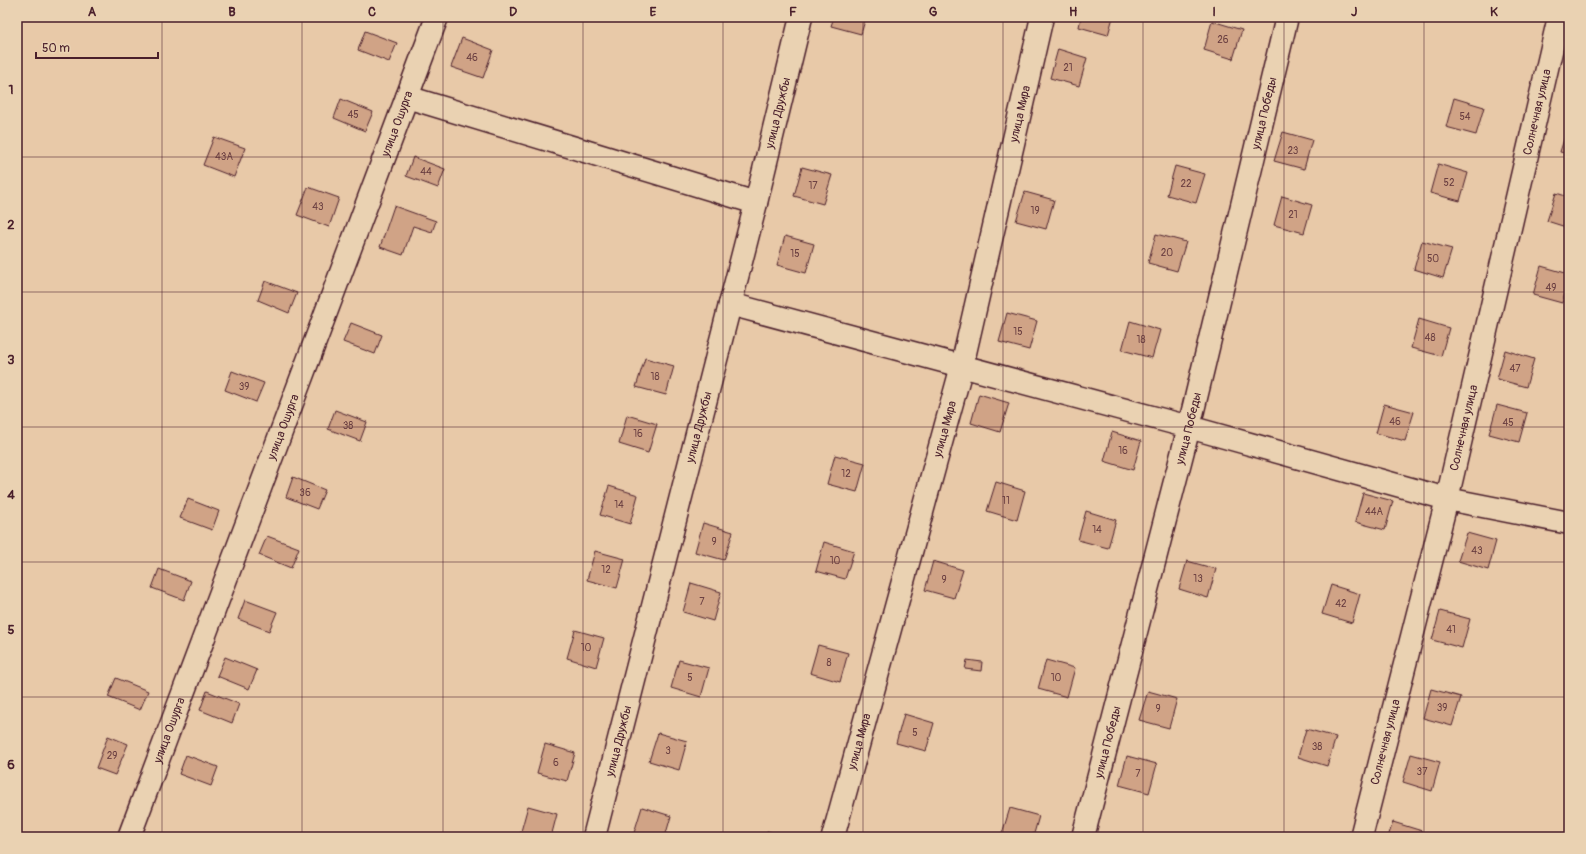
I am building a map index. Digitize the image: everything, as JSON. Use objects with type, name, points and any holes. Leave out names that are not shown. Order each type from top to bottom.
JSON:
[{"type":"street","name":"улица Ошурга","points":[[129,837],[437,17]]},
{"type":"street","name":"улица Дружбы","points":[[594,837],[756,203],[800,17]]},
{"type":"street","name":"улица Мира","points":[[833,837],[962,366],[1042,17]]},
{"type":"street","name":"улица Победы","points":[[1083,837],[1189,427],[1287,17]]},
{"type":"street","name":"Солнечная улица","points":[[1362,837],[1447,499],[1559,17]]},
{"type":"street","points":[[407,97],[756,203]]},
{"type":"street","points":[[730,304],[1189,427],[1447,499],[1569,523]]},
{"type":"building","points":[[17,17],[21,17],[17,27]]},
{"type":"building","points":[[834,17],[866,17],[861,34],[831,26]]},
{"type":"building","points":[[1081,17],[1113,17],[1108,35],[1079,27]]},
{"type":"building","points":[[1212,21],[1242,30],[1233,59],[1204,50]]},
{"type":"building","points":[[365,31],[397,43],[389,62],[358,50]]},
{"type":"building","points":[[462,38],[493,50],[483,78],[451,67]]},
{"type":"building","points":[[1058,49],[1087,58],[1079,86],[1050,78]]},
{"type":"building","points":[[1454,98],[1484,107],[1476,135],[1446,127]]},
{"type":"building","points":[[341,99],[373,112],[365,131],[334,118]]},
{"type":"building","points":[[1569,123],[1569,154],[1560,152]]},
{"type":"building","points":[[1283,132],[1312,140],[1304,169],[1274,161]]},
{"type":"building","points":[[214,137],[245,148],[234,177],[203,165]]},
{"type":"building","points":[[413,157],[445,169],[438,188],[406,176]]},
{"type":"building","points":[[1438,164],[1468,173],[1460,201],[1430,193]]},
{"type":"building","points":[[1175,166],[1205,174],[1196,203],[1167,195]]},
{"type":"building","points":[[802,167],[832,175],[823,204],[794,196]]},
{"type":"building","points":[[308,187],[339,198],[329,227],[297,215]]},
{"type":"building","points":[[1025,192],[1054,200],[1046,229],[1016,221]]},
{"type":"building","points":[[1556,193],[1569,197],[1569,228],[1547,221]]},
{"type":"building","points":[[1282,196],[1312,205],[1304,233],[1274,225]]},
{"type":"building","points":[[394,206],[436,221],[432,232],[413,226],[403,255],[380,247]]},
{"type":"building","points":[[1156,234],[1186,242],[1177,271],[1148,263]]},
{"type":"building","points":[[785,236],[814,244],[806,273],[777,265]]},
{"type":"building","points":[[1422,241],[1452,249],[1443,278],[1414,269]]},
{"type":"building","points":[[1541,266],[1569,274],[1569,281],[1562,303],[1533,295]]},
{"type":"building","points":[[265,281],[297,293],[289,313],[258,300]]},
{"type":"building","points":[[1007,313],[1037,321],[1029,350],[999,342]]},
{"type":"building","points":[[1419,319],[1449,328],[1441,356],[1411,348]]},
{"type":"building","points":[[1130,321],[1160,330],[1152,358],[1122,350]]},
{"type":"building","points":[[351,323],[382,335],[375,354],[343,342]]},
{"type":"building","points":[[1505,350],[1534,359],[1526,387],[1497,379]]},
{"type":"building","points":[[645,358],[674,366],[666,395],[636,387]]},
{"type":"building","points":[[232,371],[264,383],[256,402],[225,390]]},
{"type":"building","points":[[979,394],[1009,403],[1000,432],[971,423]]},
{"type":"building","points":[[1384,404],[1414,412],[1405,441],[1376,433]]},
{"type":"building","points":[[1497,405],[1527,413],[1519,442],[1489,434]]},
{"type":"building","points":[[335,410],[367,422],[360,441],[328,429]]},
{"type":"building","points":[[627,415],[657,424],[648,453],[619,444]]},
{"type":"building","points":[[1112,432],[1141,441],[1133,470],[1104,461]]},
{"type":"building","points":[[835,455],[865,463],[857,492],[827,484]]},
{"type":"building","points":[[293,477],[325,490],[317,509],[286,497]]},
{"type":"building","points":[[996,482],[1025,491],[1017,520],[987,511]]},
{"type":"building","points":[[609,486],[638,495],[630,524],[600,515]]},
{"type":"building","points":[[1363,493],[1393,501],[1385,530],[1355,522]]},
{"type":"building","points":[[188,499],[219,511],[212,530],[180,518]]},
{"type":"building","points":[[1086,511],[1116,520],[1108,548],[1078,540]]},
{"type":"building","points":[[703,523],[733,532],[724,560],[695,552]]},
{"type":"building","points":[[1467,533],[1496,541],[1488,570],[1458,561]]},
{"type":"building","points":[[267,536],[299,548],[291,568],[259,555]]},
{"type":"building","points":[[824,542],[854,551],[845,579],[816,571]]},
{"type":"building","points":[[595,551],[625,559],[617,588],[587,580]]},
{"type":"building","points":[[933,561],[963,570],[954,598],[925,590]]},
{"type":"building","points":[[1187,561],[1216,569],[1208,598],[1179,589]]},
{"type":"building","points":[[159,569],[191,581],[184,600],[152,588]]},
{"type":"building","points":[[691,583],[721,592],[713,621],[683,612]]},
{"type":"building","points":[[1331,585],[1360,594],[1352,623],[1322,614]]},
{"type":"building","points":[[245,600],[277,612],[269,631],[238,619]]},
{"type":"building","points":[[1440,611],[1470,619],[1462,648],[1432,640]]},
{"type":"building","points":[[575,630],[604,638],[596,667],[567,658]]},
{"type":"building","points":[[818,645],[848,653],[840,682],[810,673]]},
{"type":"building","points":[[225,657],[257,670],[249,689],[217,676]]},
{"type":"building","points":[[679,660],[709,668],[701,697],[671,688]]},
{"type":"building","points":[[967,660],[982,662],[981,671],[965,669]]},
{"type":"building","points":[[1046,660],[1075,668],[1067,697],[1038,689]]},
{"type":"building","points":[[116,678],[148,691],[140,710],[108,697]]},
{"type":"building","points":[[1431,689],[1461,697],[1452,726],[1423,718]]},
{"type":"building","points":[[207,691],[239,704],[232,723],[200,710]]},
{"type":"building","points":[[1148,691],[1177,699],[1169,728],[1139,720]]},
{"type":"building","points":[[904,714],[934,723],[926,751],[896,743]]},
{"type":"building","points":[[1306,729],[1336,737],[1327,766],[1298,757]]},
{"type":"building","points":[[658,733],[687,741],[679,770],[649,761]]},
{"type":"building","points":[[108,736],[128,744],[115,775],[96,768]]},
{"type":"building","points":[[545,744],[575,753],[567,781],[537,773]]},
{"type":"building","points":[[1411,754],[1440,762],[1432,791],[1403,782]]},
{"type":"building","points":[[186,755],[218,767],[211,786],[179,774]]},
{"type":"building","points":[[1127,756],[1157,764],[1149,793],[1119,785]]},
{"type":"building","points":[[528,806],[557,814],[551,837],[529,837],[520,835]]},
{"type":"building","points":[[642,807],[671,816],[665,837],[633,836]]},
{"type":"building","points":[[1010,808],[1039,816],[1033,837],[1001,837]]},
{"type":"building","points":[[1393,822],[1422,831],[1421,837],[1388,837]]},
{"type":"building","points":[[767,831],[787,837],[766,837]]},
{"type":"building","points":[[1288,834],[1299,837],[1287,837]]}]
